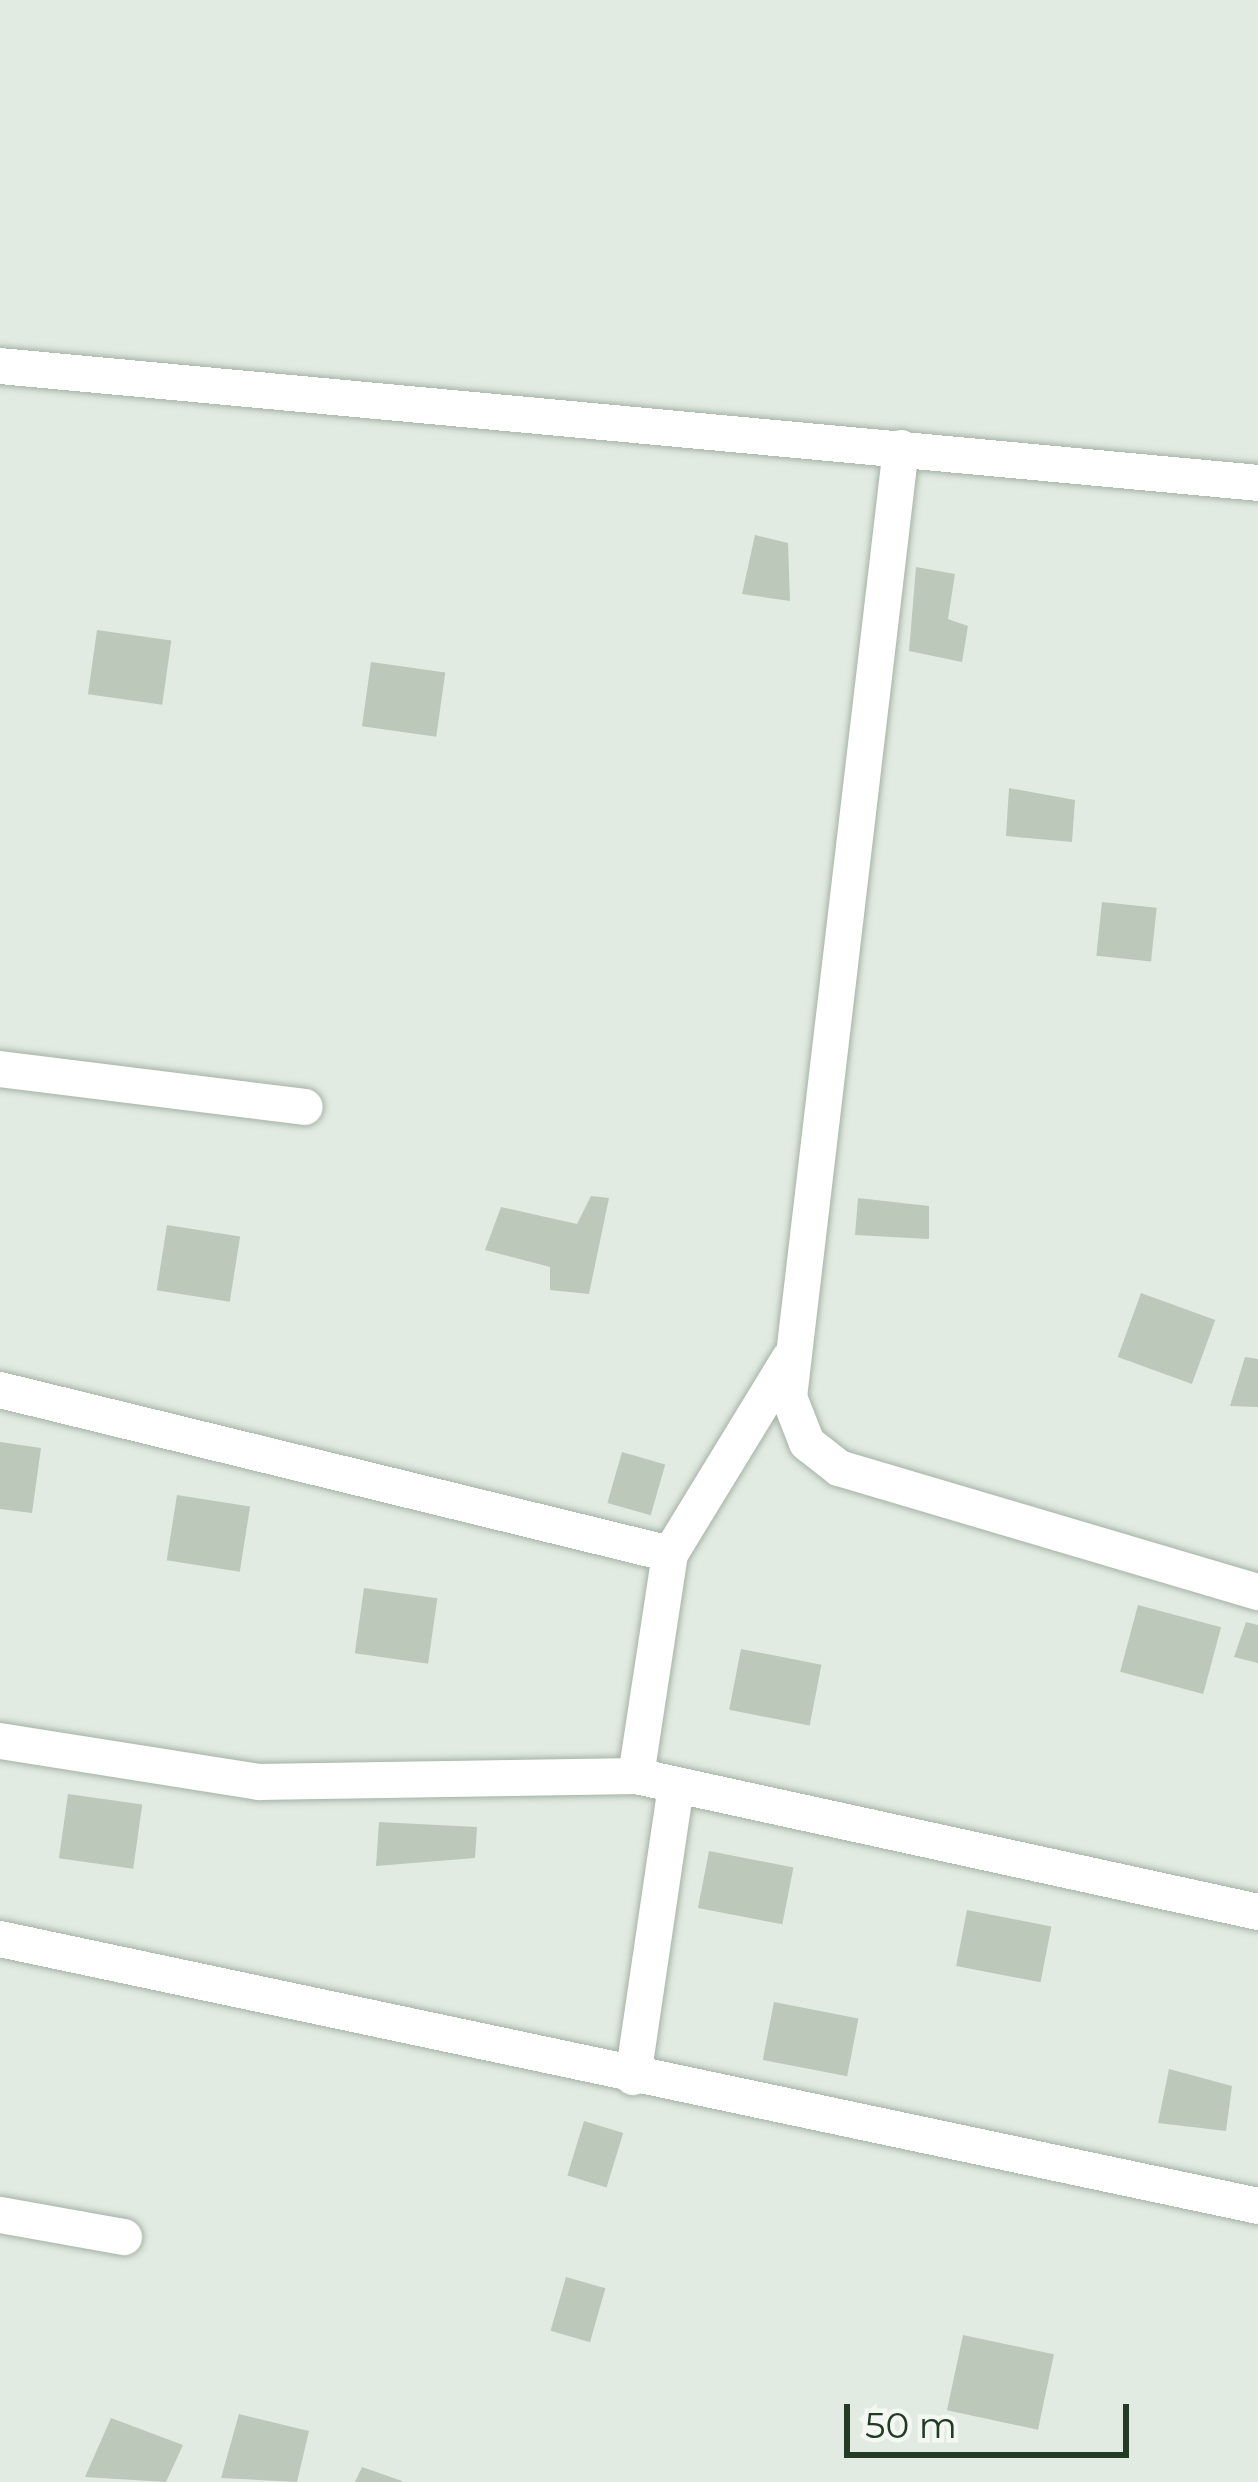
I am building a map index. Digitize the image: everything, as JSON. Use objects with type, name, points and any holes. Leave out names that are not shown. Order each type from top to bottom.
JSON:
[{"type":"street","points":[[0,366],[1258,483]]},
{"type":"street","points":[[901,448],[789,1396],[807,1443],[839,1468],[1258,1592]]},
{"type":"street","points":[[0,1069],[304,1107]]},
{"type":"street","points":[[636,1776],[670,1555],[791,1356]]},
{"type":"street","points":[[0,1390],[670,1555]]},
{"type":"street","points":[[0,1741],[259,1782],[636,1776],[1258,1912]]},
{"type":"street","points":[[633,2077],[676,1785]]},
{"type":"street","points":[[0,1940],[1258,2206]]},
{"type":"street","points":[[0,2215],[124,2237]]},
{"type":"building","points":[[755,535],[788,543],[790,601],[742,594]]},
{"type":"building","points":[[916,567],[955,574],[948,619],[968,626],[962,662],[909,651]]},
{"type":"building","points":[[97,630],[171,640],[162,705],[88,694]]},
{"type":"building","points":[[371,662],[445,672],[436,737],[362,726]]},
{"type":"building","points":[[1009,788],[1075,800],[1072,842],[1006,836]]},
{"type":"building","points":[[1102,902],[1157,908],[1151,961],[1096,956]]},
{"type":"building","points":[[591,1196],[609,1198],[589,1294],[550,1290],[550,1267],[485,1250],[501,1207],[577,1224]]},
{"type":"building","points":[[858,1198],[929,1206],[929,1239],[855,1235]]},
{"type":"building","points":[[167,1225],[240,1237],[230,1302],[157,1290]]},
{"type":"building","points":[[1141,1293],[1215,1320],[1192,1384],[1118,1357]]},
{"type":"building","points":[[1245,1357],[1258,1359],[1258,1407],[1230,1406]]},
{"type":"building","points":[[0,1442],[41,1448],[32,1513],[0,1509]]},
{"type":"building","points":[[622,1452],[665,1464],[651,1515],[607,1503]]},
{"type":"building","points":[[177,1495],[250,1507],[240,1572],[167,1560]]},
{"type":"building","points":[[364,1588],[437,1598],[428,1664],[355,1653]]},
{"type":"building","points":[[1138,1605],[1221,1627],[1203,1694],[1120,1672]]},
{"type":"building","points":[[1246,1622],[1258,1625],[1258,1663],[1234,1657]]},
{"type":"building","points":[[741,1649],[821,1665],[810,1726],[729,1710]]},
{"type":"building","points":[[68,1794],[142,1804],[133,1869],[59,1858]]},
{"type":"building","points":[[379,1822],[477,1827],[475,1858],[376,1866]]},
{"type":"building","points":[[709,1851],[793,1867],[782,1924],[698,1908]]},
{"type":"building","points":[[967,1910],[1051,1926],[1041,1982],[956,1966]]},
{"type":"building","points":[[774,2002],[858,2018],[847,2076],[763,2060]]},
{"type":"building","points":[[1169,2069],[1232,2086],[1226,2131],[1158,2123]]},
{"type":"building","points":[[584,2121],[623,2133],[607,2187],[567,2176]]},
{"type":"building","points":[[566,2277],[605,2288],[590,2342],[551,2331]]},
{"type":"building","points":[[963,2335],[1054,2354],[1038,2430],[947,2410]]},
{"type":"building","points":[[239,2414],[309,2431],[297,2482],[221,2478]]},
{"type":"building","points":[[111,2418],[183,2445],[166,2482],[85,2477]]},
{"type":"building","points":[[362,2467],[402,2481],[402,2482],[355,2482]]}]
